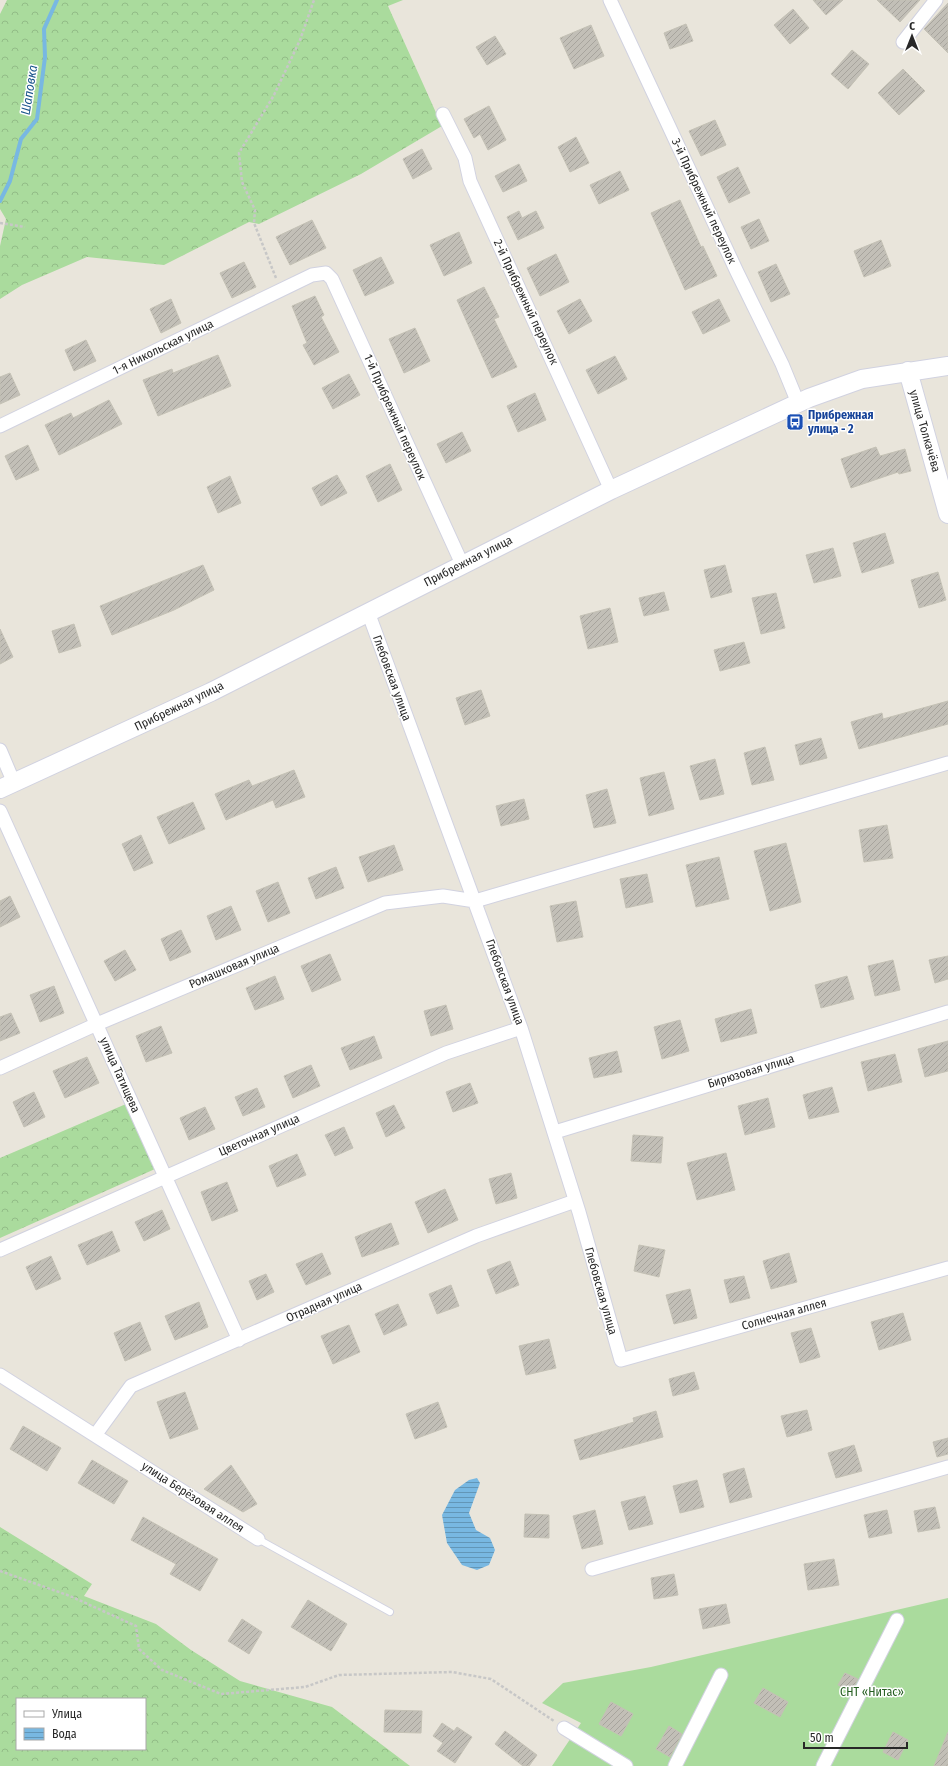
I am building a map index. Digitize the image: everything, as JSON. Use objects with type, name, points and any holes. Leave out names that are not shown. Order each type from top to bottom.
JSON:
[{"type":"street","name":"3-й Прибрежный переулок","points":[[610,0],[782,364],[798,403]]},
{"type":"street","points":[[903,42],[936,0]]},
{"type":"street","name":"2-й Прибрежный переулок","points":[[443,114],[465,158],[470,181],[611,490]]},
{"type":"street","name":"1-я Никольская улица","points":[[0,426],[312,275],[326,273]]},
{"type":"street","name":"1-й Прибрежный переулок","points":[[326,273],[332,279],[462,564]]},
{"type":"street","name":"Прибрежная улица","points":[[7,786],[211,692],[611,490],[798,403],[847,383],[880,375],[948,366]]},
{"type":"street","name":"улица Толкачёва","points":[[908,371],[948,514]]},
{"type":"street","name":"Глебовская улица","points":[[368,612],[521,1028],[575,1201],[621,1360]]},
{"type":"street","points":[[0,750],[7,786]]},
{"type":"street","points":[[475,901],[948,763]]},
{"type":"street","name":"улица Татищева","points":[[0,811],[239,1340]]},
{"type":"street","name":"Ромашковая улица","points":[[0,1068],[97,1024],[385,903],[443,896],[475,901]]},
{"type":"street","name":"Бирюзовая улица","points":[[554,1132],[948,1012]]},
{"type":"street","name":"Цветочная улица","points":[[0,1250],[164,1176],[446,1053],[521,1028]]},
{"type":"street","name":"Отрадная улица","points":[[96,1434],[131,1386],[476,1236],[575,1201]]},
{"type":"street","name":"Солнечная аллея","points":[[621,1360],[948,1268]]},
{"type":"street","name":"улица Берёзовая аллея","points":[[0,1375],[96,1434],[258,1539]]},
{"type":"street","points":[[592,1569],[948,1467]]},
{"type":"street","points":[[823,1766],[897,1620]]},
{"type":"street","points":[[675,1766],[722,1675]]},
{"type":"street","points":[[564,1728],[626,1766]]},
{"type":"lane","name":"улица Берёзовая аллея","points":[[258,1539],[390,1612]]},
{"type":"path","points":[[281,290],[254,223],[255,210],[242,182],[239,153],[274,95],[300,40],[314,0]]},
{"type":"path","points":[[0,224],[25,227]]},
{"type":"path","points":[[0,1571],[70,1596],[136,1626],[139,1650],[162,1670],[220,1694],[305,1687],[339,1675],[452,1672],[491,1679],[564,1728]]},
{"type":"green space","points":[[7,0],[403,0],[388,6],[442,126],[361,174],[259,224],[249,222],[164,265],[87,257],[22,285],[0,299],[0,246],[6,219],[0,209],[0,14]]},
{"type":"green space","points":[[126,1104],[155,1169],[0,1238],[0,1158]]},
{"type":"green space","points":[[0,1527],[92,1584],[84,1596],[156,1624],[191,1650],[240,1681],[332,1707],[410,1766],[0,1766]]},
{"type":"green space","name":"СНТ «Нитас»","points":[[948,1598],[948,1766],[552,1766],[581,1723],[542,1703],[563,1683],[651,1667]]},
{"type":"water","points":[[477,1478],[480,1483],[469,1513],[476,1530],[490,1538],[495,1550],[489,1565],[477,1570],[462,1565],[447,1543],[442,1515],[455,1490],[469,1480]]},
{"type":"building","points":[[813,0],[843,0],[826,15]]},
{"type":"building","points":[[877,0],[920,0],[900,22]]},
{"type":"building","points":[[948,3],[948,53],[924,29]]},
{"type":"building","points":[[793,9],[809,28],[790,44],[774,25]]},
{"type":"building","points":[[686,24],[693,41],[670,49],[664,33]]},
{"type":"building","points":[[591,25],[604,56],[574,69],[560,38]]},
{"type":"building","points":[[495,36],[506,54],[487,65],[476,47]]},
{"type":"building","points":[[852,50],[869,64],[848,89],[831,74]]},
{"type":"building","points":[[903,69],[925,91],[899,115],[878,93]]},
{"type":"building","points":[[489,106],[506,140],[488,150],[480,134],[474,138],[464,119]]},
{"type":"building","points":[[715,120],[726,145],[701,156],[689,131]]},
{"type":"building","points":[[576,137],[589,163],[570,172],[558,147]]},
{"type":"building","points":[[422,149],[432,169],[413,179],[403,159]]},
{"type":"building","points":[[519,164],[527,181],[503,192],[495,176]]},
{"type":"building","points":[[738,167],[750,193],[729,203],[717,177]]},
{"type":"building","points":[[620,171],[629,190],[599,204],[590,185]]},
{"type":"building","points":[[680,200],[701,247],[703,246],[717,276],[685,290],[651,213]]},
{"type":"building","points":[[519,211],[522,218],[536,211],[544,228],[518,240],[507,217]]},
{"type":"building","points":[[759,219],[769,241],[751,249],[741,227]]},
{"type":"building","points":[[312,220],[326,248],[290,265],[276,237]]},
{"type":"building","points":[[459,232],[472,263],[444,276],[430,245]]},
{"type":"building","points":[[881,240],[891,266],[864,277],[854,251]]},
{"type":"building","points":[[556,254],[569,282],[540,296],[527,268]]},
{"type":"building","points":[[381,257],[394,283],[365,296],[353,270]]},
{"type":"building","points":[[244,262],[256,287],[232,298],[220,273]]},
{"type":"building","points":[[776,264],[790,294],[771,302],[758,272]]},
{"type":"building","points":[[484,287],[499,317],[494,319],[517,367],[492,378],[457,300]]},
{"type":"building","points":[[315,296],[324,315],[321,317],[339,352],[314,365],[303,345],[307,343],[292,306]]},
{"type":"building","points":[[171,299],[181,323],[161,333],[150,309]]},
{"type":"building","points":[[580,299],[592,321],[569,334],[557,311]]},
{"type":"building","points":[[719,299],[730,321],[703,334],[692,312]]},
{"type":"building","points":[[415,328],[430,361],[404,373],[389,339]]},
{"type":"building","points":[[86,340],[96,361],[74,371],[65,350]]},
{"type":"building","points":[[218,355],[231,386],[158,416],[143,380],[172,369],[173,373]]},
{"type":"building","points":[[615,356],[627,379],[598,394],[586,370]]},
{"type":"building","points":[[10,373],[20,395],[0,404],[0,377]]},
{"type":"building","points":[[349,374],[360,395],[333,409],[322,388]]},
{"type":"building","points":[[535,393],[546,420],[518,432],[507,406]]},
{"type":"building","points":[[109,400],[122,424],[59,455],[45,425],[71,413],[73,418]]},
{"type":"building","points":[[462,432],[471,451],[446,463],[437,444]]},
{"type":"building","points":[[28,445],[39,470],[16,480],[5,456]]},
{"type":"building","points":[[876,447],[880,456],[905,449],[911,471],[899,474],[898,472],[851,488],[841,459]]},
{"type":"building","points":[[390,464],[402,490],[378,502],[366,476]]},
{"type":"building","points":[[337,475],[347,493],[321,506],[312,488]]},
{"type":"building","points":[[230,476],[241,503],[218,513],[207,487]]},
{"type":"building","points":[[885,533],[894,563],[862,573],[853,543]]},
{"type":"building","points":[[833,548],[841,576],[814,583],[806,555]]},
{"type":"building","points":[[203,565],[214,590],[174,610],[112,635],[100,606]]},
{"type":"building","points":[[725,565],[732,592],[711,598],[704,570]]},
{"type":"building","points":[[938,572],[946,600],[919,608],[911,580]]},
{"type":"building","points":[[664,592],[669,610],[644,616],[639,598]]},
{"type":"building","points":[[776,593],[785,628],[761,634],[752,598]]},
{"type":"building","points":[[610,608],[618,642],[588,649],[580,616]]},
{"type":"building","points":[[74,624],[81,646],[59,653],[52,631]]},
{"type":"building","points":[[0,629],[13,657],[0,664]]},
{"type":"building","points":[[744,642],[750,663],[720,671],[714,650]]},
{"type":"building","points":[[481,690],[490,716],[465,725],[456,698]]},
{"type":"building","points":[[948,701],[948,724],[859,749],[851,722],[882,713],[883,719]]},
{"type":"building","points":[[821,738],[827,758],[800,765],[795,745]]},
{"type":"building","points":[[765,747],[774,780],[752,785],[744,753]]},
{"type":"building","points":[[715,759],[724,794],[700,800],[690,766]]},
{"type":"building","points":[[294,770],[305,797],[276,808],[273,800],[226,820],[215,794],[249,780],[252,786]]},
{"type":"building","points":[[664,772],[674,809],[649,816],[640,778]]},
{"type":"building","points":[[607,789],[616,823],[594,828],[586,795]]},
{"type":"building","points":[[524,799],[529,819],[501,826],[496,806]]},
{"type":"building","points":[[193,802],[205,829],[169,844],[157,817]]},
{"type":"building","points":[[887,825],[893,858],[864,862],[859,830]]},
{"type":"building","points":[[141,835],[153,863],[134,871],[122,844]]},
{"type":"building","points":[[786,843],[801,902],[770,911],[754,851]]},
{"type":"building","points":[[394,845],[403,870],[368,882],[359,857]]},
{"type":"building","points":[[719,857],[729,899],[696,907],[686,865]]},
{"type":"building","points":[[336,867],[344,888],[316,899],[308,878]]},
{"type":"building","points":[[647,874],[653,902],[626,908],[620,879]]},
{"type":"building","points":[[278,882],[290,913],[268,922],[256,891]]},
{"type":"building","points":[[10,896],[20,917],[0,927],[0,901]]},
{"type":"building","points":[[576,901],[583,937],[557,942],[550,906]]},
{"type":"building","points":[[231,906],[241,930],[216,940],[207,916]]},
{"type":"building","points":[[181,930],[191,952],[170,961],[161,939]]},
{"type":"building","points":[[125,950],[136,970],[115,981],[104,961]]},
{"type":"building","points":[[330,954],[341,980],[312,992],[301,966]]},
{"type":"building","points":[[948,956],[948,979],[935,983],[929,960]]},
{"type":"building","points":[[893,960],[900,990],[875,996],[868,966]]},
{"type":"building","points":[[275,976],[284,999],[255,1010],[246,988]]},
{"type":"building","points":[[847,976],[854,999],[821,1008],[815,985]]},
{"type":"building","points":[[54,986],[64,1013],[40,1022],[30,995]]},
{"type":"building","points":[[446,1005],[453,1029],[431,1036],[424,1011]]},
{"type":"building","points":[[751,1009],[757,1033],[721,1042],[715,1019]]},
{"type":"building","points":[[11,1013],[20,1033],[0,1041],[0,1017]]},
{"type":"building","points":[[680,1020],[689,1051],[662,1059],[654,1027]]},
{"type":"building","points":[[161,1026],[172,1053],[146,1062],[136,1036]]},
{"type":"building","points":[[374,1036],[382,1058],[350,1070],[341,1048]]},
{"type":"building","points":[[948,1041],[948,1071],[925,1077],[918,1049]]},
{"type":"building","points":[[617,1051],[622,1072],[594,1078],[589,1058]]},
{"type":"building","points":[[895,1054],[902,1082],[868,1091],[861,1062]]},
{"type":"building","points":[[87,1057],[99,1083],[65,1098],[53,1071]]},
{"type":"building","points":[[311,1065],[320,1086],[293,1098],[284,1076]]},
{"type":"building","points":[[470,1083],[478,1103],[453,1112],[446,1092]]},
{"type":"building","points":[[832,1087],[839,1112],[809,1119],[803,1095]]},
{"type":"building","points":[[257,1088],[265,1107],[243,1116],[235,1097]]},
{"type":"building","points":[[34,1092],[45,1117],[24,1127],[13,1102]]},
{"type":"building","points":[[768,1098],[775,1127],[745,1135],[738,1106]]},
{"type":"building","points":[[394,1105],[405,1128],[386,1137],[376,1113]]},
{"type":"building","points":[[205,1107],[215,1129],[189,1140],[180,1118]]},
{"type":"building","points":[[344,1127],[353,1148],[335,1156],[325,1135]]},
{"type":"building","points":[[633,1135],[663,1137],[661,1163],[631,1161]]},
{"type":"building","points":[[726,1153],[735,1190],[697,1200],[687,1163]]},
{"type":"building","points":[[297,1154],[306,1175],[277,1187],[269,1166]]},
{"type":"building","points":[[511,1173],[517,1198],[496,1204],[489,1179]]},
{"type":"building","points":[[227,1182],[238,1211],[212,1221],[201,1192]]},
{"type":"building","points":[[445,1189],[458,1220],[428,1233],[415,1202]]},
{"type":"building","points":[[162,1210],[170,1229],[144,1241],[135,1222]]},
{"type":"building","points":[[391,1223],[399,1244],[362,1257],[355,1237]]},
{"type":"building","points":[[112,1231],[120,1251],[87,1265],[78,1245]]},
{"type":"building","points":[[639,1245],[665,1250],[659,1277],[634,1271]]},
{"type":"building","points":[[322,1253],[331,1274],[306,1285],[296,1264]]},
{"type":"building","points":[[789,1253],[797,1282],[771,1289],[763,1261]]},
{"type":"building","points":[[51,1256],[61,1279],[36,1290],[26,1267]]},
{"type":"building","points":[[510,1261],[519,1285],[496,1294],[487,1270]]},
{"type":"building","points":[[266,1274],[274,1292],[257,1300],[249,1281]]},
{"type":"building","points":[[744,1276],[750,1298],[730,1303],[724,1280]]},
{"type":"building","points":[[451,1285],[459,1306],[437,1314],[429,1294]]},
{"type":"building","points":[[690,1289],[697,1318],[674,1324],[666,1295]]},
{"type":"building","points":[[199,1302],[208,1327],[175,1340],[165,1316]]},
{"type":"building","points":[[398,1304],[407,1325],[384,1335],[375,1314]]},
{"type":"building","points":[[903,1313],[911,1340],[879,1350],[871,1322]]},
{"type":"building","points":[[140,1322],[151,1350],[125,1361],[114,1333]]},
{"type":"building","points":[[349,1325],[360,1352],[333,1364],[321,1336]]},
{"type":"building","points":[[811,1328],[820,1357],[800,1363],[791,1333]]},
{"type":"building","points":[[549,1339],[556,1368],[526,1375],[519,1346]]},
{"type":"building","points":[[694,1372],[699,1389],[673,1396],[669,1379]]},
{"type":"building","points":[[185,1392],[198,1429],[170,1439],[157,1402]]},
{"type":"building","points":[[438,1402],[447,1427],[415,1439],[406,1414]]},
{"type":"building","points":[[807,1410],[812,1430],[787,1437],[781,1416]]},
{"type":"building","points":[[656,1411],[663,1437],[580,1460],[574,1440],[634,1422],[633,1418]]},
{"type":"building","points":[[23,1426],[61,1448],[47,1471],[10,1449]]},
{"type":"building","points":[[948,1438],[948,1454],[937,1457],[933,1442]]},
{"type":"building","points":[[854,1445],[862,1471],[836,1478],[828,1453]]},
{"type":"building","points":[[92,1460],[128,1481],[114,1504],[78,1483]]},
{"type":"building","points":[[231,1465],[257,1504],[243,1512],[204,1489]]},
{"type":"building","points":[[744,1468],[752,1497],[730,1503],[723,1474]]},
{"type":"building","points":[[697,1480],[704,1507],[680,1513],[673,1486]]},
{"type":"building","points":[[645,1496],[653,1524],[629,1530],[621,1502]]},
{"type":"building","points":[[935,1507],[940,1528],[918,1532],[914,1511]]},
{"type":"building","points":[[595,1510],[603,1544],[582,1549],[573,1516]]},
{"type":"building","points":[[887,1510],[892,1533],[869,1538],[864,1515]]},
{"type":"building","points":[[525,1514],[549,1515],[549,1538],[524,1537]]},
{"type":"building","points":[[143,1517],[218,1559],[200,1591],[170,1574],[176,1564],[131,1540]]},
{"type":"building","points":[[834,1559],[839,1585],[808,1590],[804,1564]]},
{"type":"building","points":[[674,1574],[678,1595],[654,1599],[651,1578]]},
{"type":"building","points":[[308,1600],[347,1624],[331,1651],[291,1627]]},
{"type":"building","points":[[726,1604],[730,1623],[703,1629],[699,1609]]},
{"type":"building","points":[[242,1619],[262,1632],[249,1654],[228,1641]]},
{"type":"building","points":[[845,1673],[858,1679],[851,1692],[838,1685]]},
{"type":"building","points":[[763,1688],[788,1702],[780,1717],[754,1703]]},
{"type":"building","points":[[611,1702],[633,1714],[621,1736],[599,1724]]},
{"type":"building","points":[[385,1710],[422,1711],[421,1733],[384,1732]]},
{"type":"building","points":[[442,1723],[454,1731],[457,1727],[472,1737],[455,1763],[437,1751],[443,1743],[433,1736]]},
{"type":"building","points":[[669,1726],[682,1734],[670,1757],[656,1749]]},
{"type":"building","points":[[505,1731],[537,1755],[529,1766],[523,1766],[495,1744]]},
{"type":"building","points":[[893,1732],[908,1740],[898,1760],[883,1752]]},
{"type":"building","points":[[948,1732],[948,1766],[934,1766]]},
{"type":"waterway","name":"Шаповка","points":[[0,201],[10,181],[21,139],[37,119],[45,57],[44,29],[57,0]]},
{"type":"place","name":"Прибрежная улица - 2","points":[[795,422]]}]
